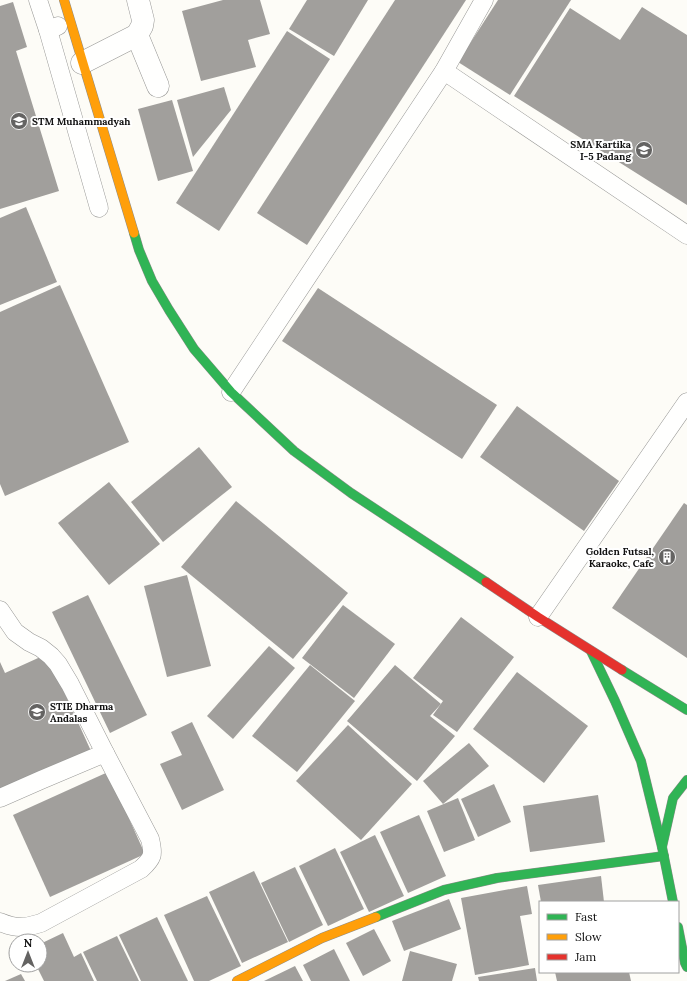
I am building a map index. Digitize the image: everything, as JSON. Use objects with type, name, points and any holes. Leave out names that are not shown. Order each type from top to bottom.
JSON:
[{"type":"main road","points":[[64,0],[139,250],[152,280],[194,349],[231,392],[294,451],[351,493],[538,617],[687,710]]},
{"type":"main road","points":[[591,651],[615,701],[640,761],[663,851],[673,901]]},
{"type":"main road","points":[[663,851],[673,798],[687,780]]},
{"type":"main road","points":[[237,981],[322,938],[444,890],[497,878],[663,851]]},
{"type":"main road","points":[[679,932],[686,968]]},
{"type":"street","points":[[82,63],[137,35],[142,26],[143,20],[138,0]]},
{"type":"street","points":[[137,35],[158,86]]},
{"type":"lane","points":[[38,0],[99,208]]},
{"type":"lane","points":[[231,392],[444,71],[484,0]]},
{"type":"lane","points":[[48,30],[70,21]]},
{"type":"lane","points":[[444,71],[687,235]]},
{"type":"lane","points":[[538,617],[687,402]]},
{"type":"lane","points":[[0,610],[15,632],[41,648],[58,664],[70,684],[150,839],[153,851],[150,862],[141,869],[41,923],[26,927],[15,927],[0,922]]},
{"type":"lane","points":[[0,798],[105,753]]},
{"type":"building","points":[[223,0],[260,0],[270,34],[248,40],[256,67],[201,81],[182,11]]},
{"type":"building","points":[[307,0],[368,0],[334,56],[289,29]]},
{"type":"building","points":[[395,0],[466,0],[307,245],[257,213]]},
{"type":"building","points":[[498,0],[571,0],[510,95],[458,62]]},
{"type":"building","name":"STM Muhammadyah","points":[[13,2],[27,47],[16,51],[59,191],[0,209],[0,6]]},
{"type":"building","name":"SMA Kartika I-5 Padang","points":[[642,7],[687,35],[687,205],[514,96],[570,8],[620,40]]},
{"type":"building","points":[[287,31],[330,59],[219,231],[176,203]]},
{"type":"building","points":[[224,87],[231,110],[193,157],[177,100]]},
{"type":"building","points":[[172,100],[193,171],[158,181],[138,109]]},
{"type":"building","points":[[26,207],[57,282],[0,305],[0,218]]},
{"type":"building","points":[[60,285],[129,442],[5,496],[0,484],[0,312]]},
{"type":"building","points":[[318,288],[497,405],[462,459],[282,341]]},
{"type":"building","points":[[517,406],[619,481],[584,531],[480,457]]},
{"type":"building","points":[[199,447],[232,487],[163,542],[131,502]]},
{"type":"building","points":[[109,482],[160,544],[109,585],[58,523]]},
{"type":"building","points":[[236,501],[348,593],[293,659],[181,567]]},
{"type":"building","name":"Golden Futsal, Karaoke, Cafe","points":[[684,503],[687,505],[687,658],[612,608]]},
{"type":"building","points":[[187,575],[211,666],[167,677],[144,586]]},
{"type":"building","points":[[88,595],[147,715],[110,733],[52,612]]},
{"type":"building","points":[[343,605],[395,644],[354,698],[302,658]]},
{"type":"building","points":[[461,617],[514,657],[457,732],[433,715],[443,701],[413,678]]},
{"type":"building","points":[[269,646],[295,668],[233,739],[207,716]]},
{"type":"building","name":"STIE Dharma Andalas","points":[[47,654],[91,751],[0,792],[0,662],[5,673]]},
{"type":"building","points":[[310,665],[355,701],[297,772],[252,736]]},
{"type":"building","points":[[395,665],[441,704],[430,716],[455,736],[417,781],[347,721]]},
{"type":"building","points":[[517,672],[588,726],[544,783],[473,729]]},
{"type":"building","points":[[192,722],[224,790],[182,810],[160,764],[182,755],[171,732]]},
{"type":"building","points":[[348,725],[412,784],[361,840],[296,781]]},
{"type":"building","points":[[469,743],[489,766],[443,804],[423,781]]},
{"type":"building","points":[[108,772],[145,854],[50,897],[13,815]]},
{"type":"building","points":[[494,784],[511,822],[478,837],[461,799]]},
{"type":"building","points":[[598,795],[605,842],[530,852],[523,806]]},
{"type":"building","points":[[458,798],[475,840],[444,852],[427,811]]},
{"type":"building","points":[[419,815],[446,876],[408,893],[380,832]]},
{"type":"building","points":[[375,835],[404,896],[369,912],[340,852]]},
{"type":"building","points":[[335,848],[364,909],[328,926],[299,866]]},
{"type":"building","points":[[295,867],[323,925],[289,942],[261,883]]},
{"type":"building","points":[[254,871],[288,942],[242,963],[209,892]]},
{"type":"building","points":[[601,876],[604,901],[541,901],[538,885]]},
{"type":"building","points":[[527,886],[532,914],[520,916],[529,965],[475,975],[461,898]]},
{"type":"building","points":[[207,896],[241,966],[209,981],[194,981],[164,915]]},
{"type":"building","points":[[449,899],[461,929],[404,951],[392,921]]},
{"type":"building","points":[[157,917],[188,981],[141,981],[119,935]]},
{"type":"building","points":[[374,929],[391,961],[363,976],[346,943]]},
{"type":"building","points":[[63,933],[74,957],[81,953],[94,981],[44,981],[40,973],[48,973],[48,940]]},
{"type":"building","points":[[117,936],[139,981],[97,981],[83,952]]},
{"type":"building","points":[[334,949],[350,981],[311,981],[303,965]]},
{"type":"building","points":[[410,951],[457,964],[452,981],[402,981]]},
{"type":"building","points":[[295,966],[303,981],[264,981]]},
{"type":"building","points":[[535,968],[537,981],[479,981],[478,977]]},
{"type":"building","points":[[555,973],[629,973],[631,981],[557,981]]},
{"type":"building","points":[[21,974],[25,981],[5,981]]},
{"type":"traffic: fast","points":[[134,233],[139,250],[152,281],[169,310],[194,349],[231,392],[294,451],[351,493],[486,582]]},
{"type":"traffic: fast","points":[[591,651],[641,761],[662,847]]},
{"type":"traffic: fast","points":[[622,670],[687,710]]},
{"type":"traffic: fast","points":[[673,901],[662,847],[673,798],[687,780]]},
{"type":"traffic: fast","points":[[376,917],[444,890],[497,878],[664,856]]},
{"type":"traffic: fast","points":[[679,932],[687,967]]},
{"type":"traffic: slow","points":[[64,0],[134,233]]},
{"type":"traffic: slow","points":[[237,981],[322,938],[376,917]]},
{"type":"traffic: jam","points":[[486,582],[622,670]]},
{"type":"place","name":"STM Muhammadyah","points":[[19,121]]},
{"type":"place","name":"SMA Kartika I-5 Padang","points":[[644,150]]},
{"type":"place","name":"Golden Futsal, Karaoke, Cafe","points":[[667,557]]},
{"type":"place","name":"STIE Dharma Andalas","points":[[37,712]]}]
